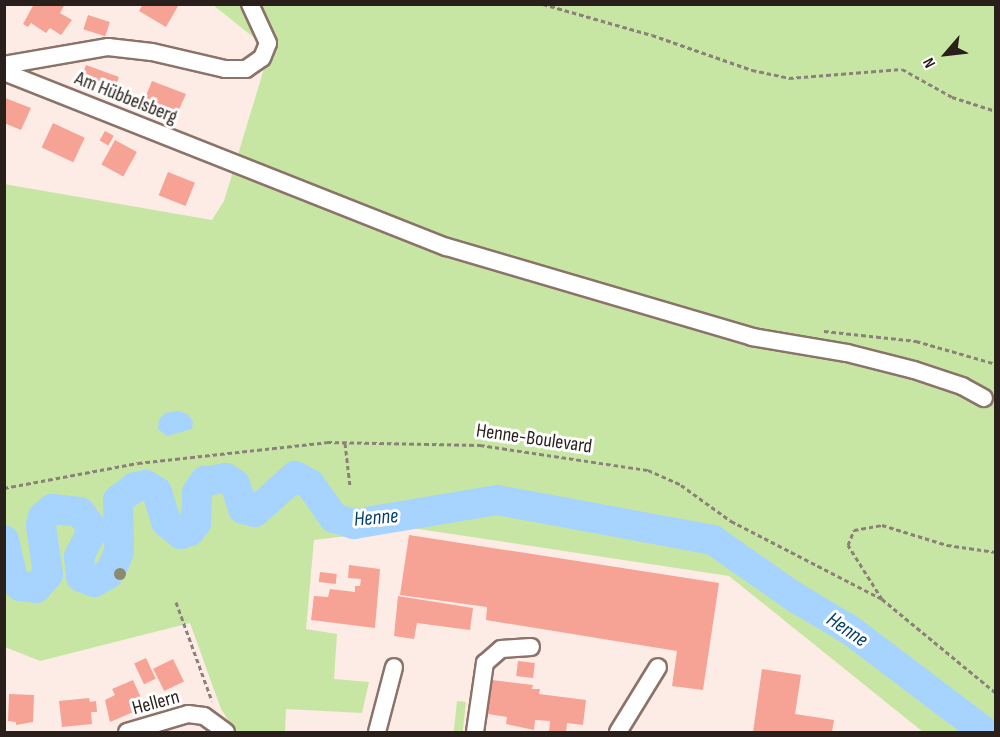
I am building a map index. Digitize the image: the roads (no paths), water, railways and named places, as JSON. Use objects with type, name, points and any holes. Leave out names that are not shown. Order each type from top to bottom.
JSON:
[{"type":"street","name":"Am Hübbelsberg","points":[[4,65],[108,47],[241,70],[262,58],[267,47],[261,22],[250,4]]},
{"type":"street","name":"Am Hübbelsberg","points":[[4,72],[232,164],[468,253],[752,337],[847,353],[914,370],[962,386],[984,398]]},
{"type":"street","points":[[475,732],[485,663],[501,649],[531,647]]},
{"type":"street","points":[[377,732],[394,667]]},
{"type":"street","points":[[618,732],[658,668]]},
{"type":"street","name":"Hellern","points":[[127,732],[188,714],[204,716],[223,729]]},
{"type":"water","points":[[178,411],[188,414],[193,422],[192,429],[167,436],[158,429],[159,420],[165,413]]},
{"type":"waterway","name":"Henne","points":[[4,540],[13,579],[20,586],[36,588],[48,574],[41,526],[43,517],[52,509],[80,512],[93,529],[79,557],[81,577],[94,582],[108,574],[115,562],[119,551],[118,500],[135,487],[146,485],[157,492],[166,522],[181,534],[190,531],[196,523],[197,492],[205,481],[226,478],[235,484],[243,509],[255,512],[295,476],[310,484],[334,518],[354,524],[497,500],[713,540],[793,596],[850,630],[985,732]]}]
